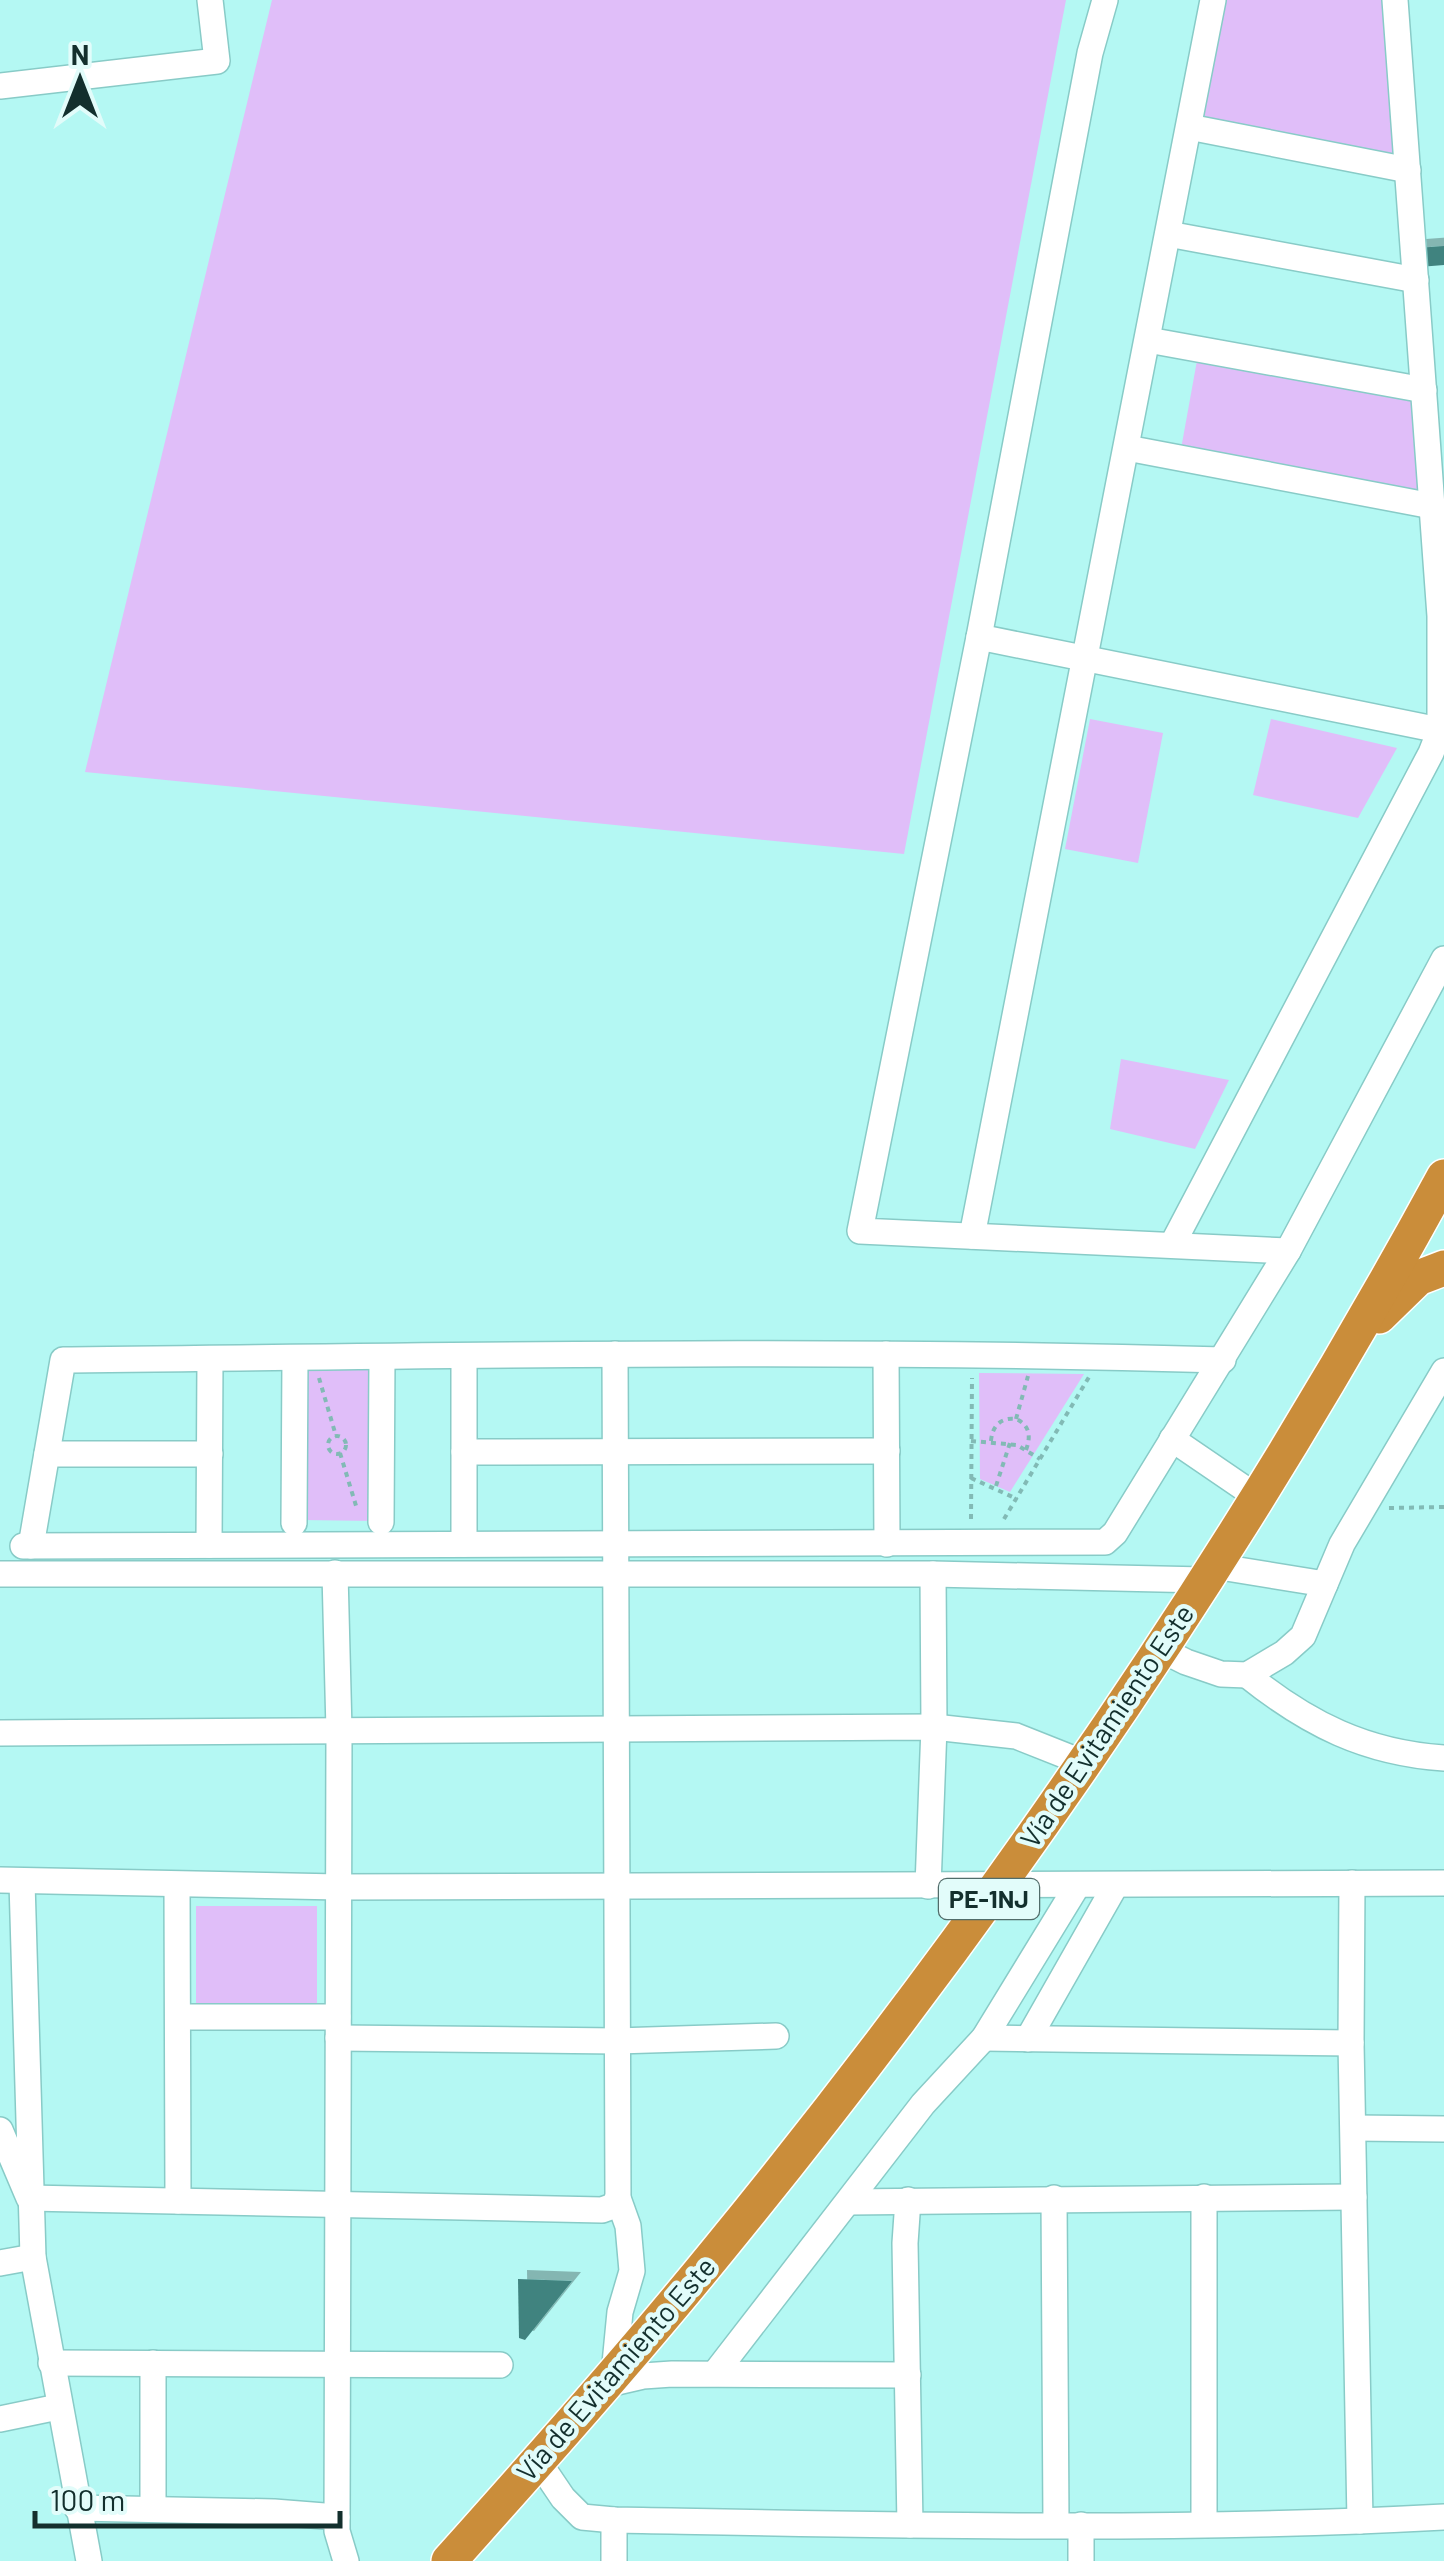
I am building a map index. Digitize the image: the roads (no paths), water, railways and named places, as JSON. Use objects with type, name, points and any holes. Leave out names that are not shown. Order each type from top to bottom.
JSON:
[{"type":"highway","name":"Vía de Evitamiento Este","points":[[449,2561],[609,2380],[806,2141],[998,1886],[1209,1573],[1439,1200]]},
{"type":"highway","points":[[1349,1344],[1418,1278],[1444,1268]]},
{"type":"street","points":[[0,86],[217,61],[210,0]]},
{"type":"street","points":[[1105,0],[1090,53],[979,638],[860,1231],[1288,1251]]},
{"type":"street","points":[[972,1236],[1213,0]]},
{"type":"street","points":[[1172,1246],[1442,730],[1440,616],[1395,0]]},
{"type":"street","points":[[1188,127],[1408,170]]},
{"type":"street","points":[[1168,234],[1416,280]]},
{"type":"street","points":[[1148,340],[1424,390]]},
{"type":"street","points":[[1127,448],[1432,506]]},
{"type":"street","points":[[979,638],[1442,730]]},
{"type":"street","points":[[1222,1360],[972,1354],[615,1354],[382,1357],[306,1363],[63,1360],[27,1546],[1105,1542],[1116,1533],[1172,1439],[1222,1360],[1288,1251],[1444,960]]},
{"type":"street","points":[[615,1354],[618,2198],[628,2226],[632,2270],[620,2312],[609,2380],[716,2372],[908,2374]]},
{"type":"street","points":[[886,1354],[887,1544]]},
{"type":"street","points":[[464,1356],[464,1544]]},
{"type":"street","points":[[371,1523],[382,1357]]},
{"type":"street","points":[[209,1545],[210,1359]]},
{"type":"street","points":[[294,1523],[306,1363]]},
{"type":"street","points":[[1160,1649],[1221,1674],[1247,1675],[1284,1653],[1303,1636],[1342,1544],[1444,1371]]},
{"type":"street","points":[[1172,1439],[1257,1497]]},
{"type":"street","points":[[464,1452],[887,1451]]},
{"type":"street","points":[[47,1454],[210,1454]]},
{"type":"street","points":[[335,1573],[339,1730],[338,2517],[340,2549],[346,2561]]},
{"type":"street","points":[[0,1574],[1209,1573],[1325,1584]]},
{"type":"street","points":[[928,1886],[934,1727],[933,1574]]},
{"type":"street","points":[[1247,1675],[1274,1696],[1357,1743],[1390,1752],[1444,1758]]},
{"type":"street","points":[[0,1733],[934,1727],[1016,1736],[1084,1762]]},
{"type":"street","points":[[80,2559],[78,2508],[33,2257],[11,1881],[339,1886],[1444,1883]]},
{"type":"street","points":[[1352,1883],[1351,2043],[1360,2521]]},
{"type":"street","points":[[177,1884],[178,2201]]},
{"type":"street","points":[[716,2372],[923,2104],[984,2038],[1077,1886]]},
{"type":"street","points":[[1028,2039],[1116,1886]]},
{"type":"street","points":[[178,2017],[617,2041],[776,2036]]},
{"type":"street","points":[[984,2038],[1351,2043]]},
{"type":"street","points":[[1354,2128],[1444,2129]]},
{"type":"street","points":[[0,2130],[29,2198]]},
{"type":"street","points":[[1204,2197],[1204,2524]]},
{"type":"street","points":[[849,2202],[1354,2197]]},
{"type":"street","points":[[29,2198],[602,2210],[614,2206],[618,2198]]},
{"type":"street","points":[[1054,2198],[1068,2525],[1081,2561]]},
{"type":"street","points":[[908,2200],[905,2244],[910,2526]]},
{"type":"street","points":[[0,2263],[33,2257]]},
{"type":"street","points":[[50,2363],[500,2366]]},
{"type":"street","points":[[153,2363],[153,2509]]},
{"type":"street","points":[[0,2420],[58,2407]]},
{"type":"street","points":[[538,2461],[563,2498],[582,2517],[614,2520],[910,2526],[1204,2524],[1444,2516]]},
{"type":"street","points":[[78,2508],[338,2517]]},
{"type":"street","points":[[614,2520],[614,2561]]}]
